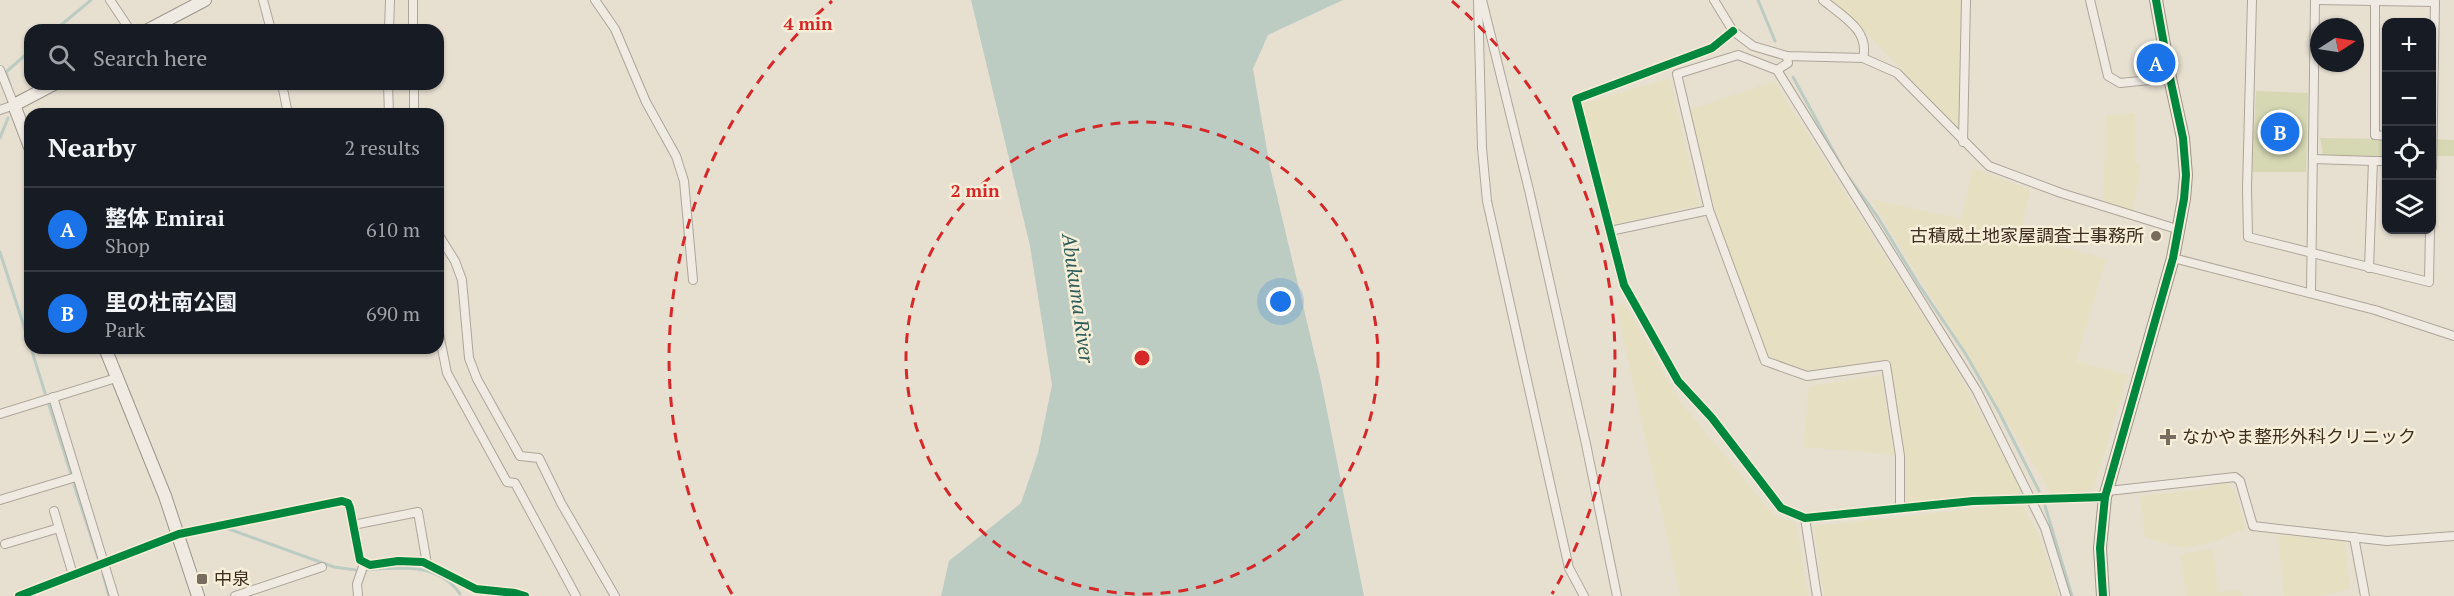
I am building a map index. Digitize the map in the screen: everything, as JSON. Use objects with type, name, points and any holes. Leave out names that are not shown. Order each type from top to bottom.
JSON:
[{"type":"street","points":[[110,0],[126,24]]},
{"type":"street","points":[[159,24],[205,0]]},
{"type":"street","points":[[263,0],[269,24]]},
{"type":"street","points":[[388,24],[390,0]]},
{"type":"street","points":[[412,0],[413,24]]},
{"type":"street","points":[[595,0],[615,29],[646,102],[676,156],[684,181],[693,280]]},
{"type":"street","points":[[1480,0],[1482,148],[1487,201],[1569,568],[1584,596]]},
{"type":"street","points":[[1480,0],[1568,363],[1617,596]]},
{"type":"street","points":[[1714,0],[1733,31],[1753,46],[1787,56],[1863,58],[1897,73],[1989,166],[2061,193],[2180,230]]},
{"type":"street","points":[[1823,0],[1861,32],[1866,47],[1863,58]]},
{"type":"street","points":[[1963,142],[1966,0]]},
{"type":"street","points":[[2090,0],[2108,76],[2120,83],[2170,78]]},
{"type":"street","points":[[2103,596],[2100,548],[2107,494],[2173,258],[2184,199],[2183,138],[2156,0]]},
{"type":"street","points":[[2252,0],[2247,188],[2248,237],[2429,282],[2430,234]]},
{"type":"street","points":[[2311,293],[2316,0],[2435,2],[2432,126]]},
{"type":"street","points":[[2375,1],[2375,135],[2382,136]]},
{"type":"street","points":[[1733,31],[1712,48],[1576,99],[1624,285],[1678,381],[1712,418],[1781,508],[1805,518],[1973,501],[2107,494],[2235,477],[2240,481],[2253,526],[2387,541],[2454,536]]},
{"type":"street","points":[[1900,508],[1900,456],[1886,364],[1807,376],[1765,362],[1709,210],[1677,74],[1738,55],[1777,70],[1977,391],[2045,528],[2066,596]]},
{"type":"street","points":[[1777,70],[1788,63],[1787,56]]},
{"type":"street","points":[[0,70],[24,131]]},
{"type":"street","points":[[0,110],[43,90]]},
{"type":"street","points":[[283,90],[287,108]]},
{"type":"street","points":[[388,90],[389,108]]},
{"type":"street","points":[[414,90],[414,108]]},
{"type":"street","points":[[0,104],[14,105]]},
{"type":"street","points":[[2313,159],[2382,161]]},
{"type":"street","points":[[2369,268],[2373,161]]},
{"type":"street","points":[[1610,231],[1709,210]]},
{"type":"street","points":[[444,244],[455,261],[462,280],[469,358],[477,379],[520,456],[539,458],[561,502],[615,596]]},
{"type":"street","points":[[2173,258],[2375,310],[2454,336]]},
{"type":"street","points":[[107,354],[179,534],[198,596]]},
{"type":"street","points":[[443,354],[447,373],[507,482],[515,483],[576,596]]},
{"type":"street","points":[[0,414],[116,378]]},
{"type":"street","points":[[53,398],[114,596]]},
{"type":"street","points":[[0,500],[76,477]]},
{"type":"street","points":[[19,596],[179,534],[342,501],[348,503],[360,560],[364,564],[410,560],[427,564],[476,590],[525,596]]},
{"type":"street","points":[[54,511],[73,575]]},
{"type":"street","points":[[353,525],[418,512],[427,564]]},
{"type":"street","points":[[1805,518],[1817,596]]},
{"type":"street","points":[[5,544],[59,528]]},
{"type":"street","points":[[2354,537],[2365,596]]},
{"type":"street","points":[[358,596],[357,584],[364,564]]},
{"type":"street","points":[[235,596],[322,567]]},
{"type":"street","points":[[467,596],[476,590]]},
{"type":"shaded area","points":[[1829,0],[1962,0],[1960,133],[1865,31]]},
{"type":"shaded area","points":[[1670,78],[1699,205],[1613,225],[1581,104]]},
{"type":"shaded area","points":[[1774,81],[1953,364],[2024,494],[1970,496],[1904,505],[1904,455],[1890,361],[1809,372],[1768,359],[1715,211],[1689,110]]},
{"type":"shaded area","points":[[2135,113],[2135,162],[2141,164],[2133,212],[2103,203],[2106,115]]},
{"type":"shaded area","points":[[1973,168],[2030,190],[2020,235],[2106,259],[2076,361],[2128,375],[2093,490],[2052,495],[1871,199],[1961,219]]},
{"type":"shaded area","points":[[1624,302],[1681,403],[1775,516],[1796,523],[1808,596],[1680,596],[1616,306]]},
{"type":"shaded area","points":[[1881,375],[1894,455],[1803,447],[1809,386]]},
{"type":"shaded area","points":[[2225,482],[2235,490],[2246,528],[2214,542],[2184,548],[2145,538],[2140,496],[2203,489]]},
{"type":"shaded area","points":[[2000,506],[2023,507],[2038,533],[2058,596],[1824,596],[1814,526]]},
{"type":"shaded area","points":[[2278,535],[2345,541],[2350,589],[2322,596],[2284,596]]},
{"type":"shaded area","points":[[2213,549],[2218,592],[2240,590],[2242,596],[2186,596],[2180,554]]},
{"type":"green space","points":[[2256,91],[2308,93],[2306,172],[2252,172]]},
{"type":"green space","points":[[2320,138],[2382,139],[2382,157],[2323,155]]},
{"type":"green space","points":[[2436,139],[2454,140],[2454,156],[2436,156]]},
{"type":"water","name":"Abukuma River","points":[[971,0],[1343,0],[1268,35],[1253,69],[1270,167],[1321,381],[1364,596],[941,596],[949,561],[1021,503],[1038,453],[1052,385],[1030,246]]},
{"type":"waterway","points":[[62,24],[91,0]]},
{"type":"waterway","points":[[1758,0],[1775,41]]},
{"type":"waterway","points":[[10,85],[6,72],[24,56]]},
{"type":"waterway","points":[[1793,77],[1842,167]]},
{"type":"waterway","points":[[0,138],[8,118]]},
{"type":"waterway","points":[[1849,178],[1877,216],[1919,285],[1965,353],[1999,412],[2039,491]]},
{"type":"waterway","points":[[0,252],[24,326]]},
{"type":"waterway","points":[[33,354],[45,393]]},
{"type":"waterway","points":[[49,405],[71,474]]},
{"type":"waterway","points":[[74,485],[98,558]]},
{"type":"waterway","points":[[2045,506],[2072,596]]},
{"type":"waterway","points":[[226,528],[334,567],[356,570]]},
{"type":"waterway","points":[[364,570],[403,568],[429,571],[451,583],[460,594]]},
{"type":"waterway","points":[[103,574],[109,596]]},
{"type":"cycle path","points":[[2103,596],[2100,548],[2105,497],[2173,258],[2184,199],[2186,175],[2183,138],[2156,0]]},
{"type":"cycle path","points":[[1733,31],[1712,48],[1576,99],[1624,285],[1678,381],[1712,418],[1781,508],[1805,518],[1973,501],[2105,497]]},
{"type":"cycle path","points":[[19,596],[179,534],[342,501],[348,503],[350,508],[360,560],[370,565],[398,561],[423,562],[476,589],[525,596]]},
{"type":"place","name":"整体 Emirai","points":[[2156,63]]},
{"type":"place","name":"里の杜南公園","points":[[2280,132]]},
{"type":"place","name":"古積威土地家屋調査士事務所","points":[[2156,236]]},
{"type":"place","name":"なかやま整形外科クリニック","points":[[2168,437]]},
{"type":"place","name":"中泉","points":[[202,579]]}]
